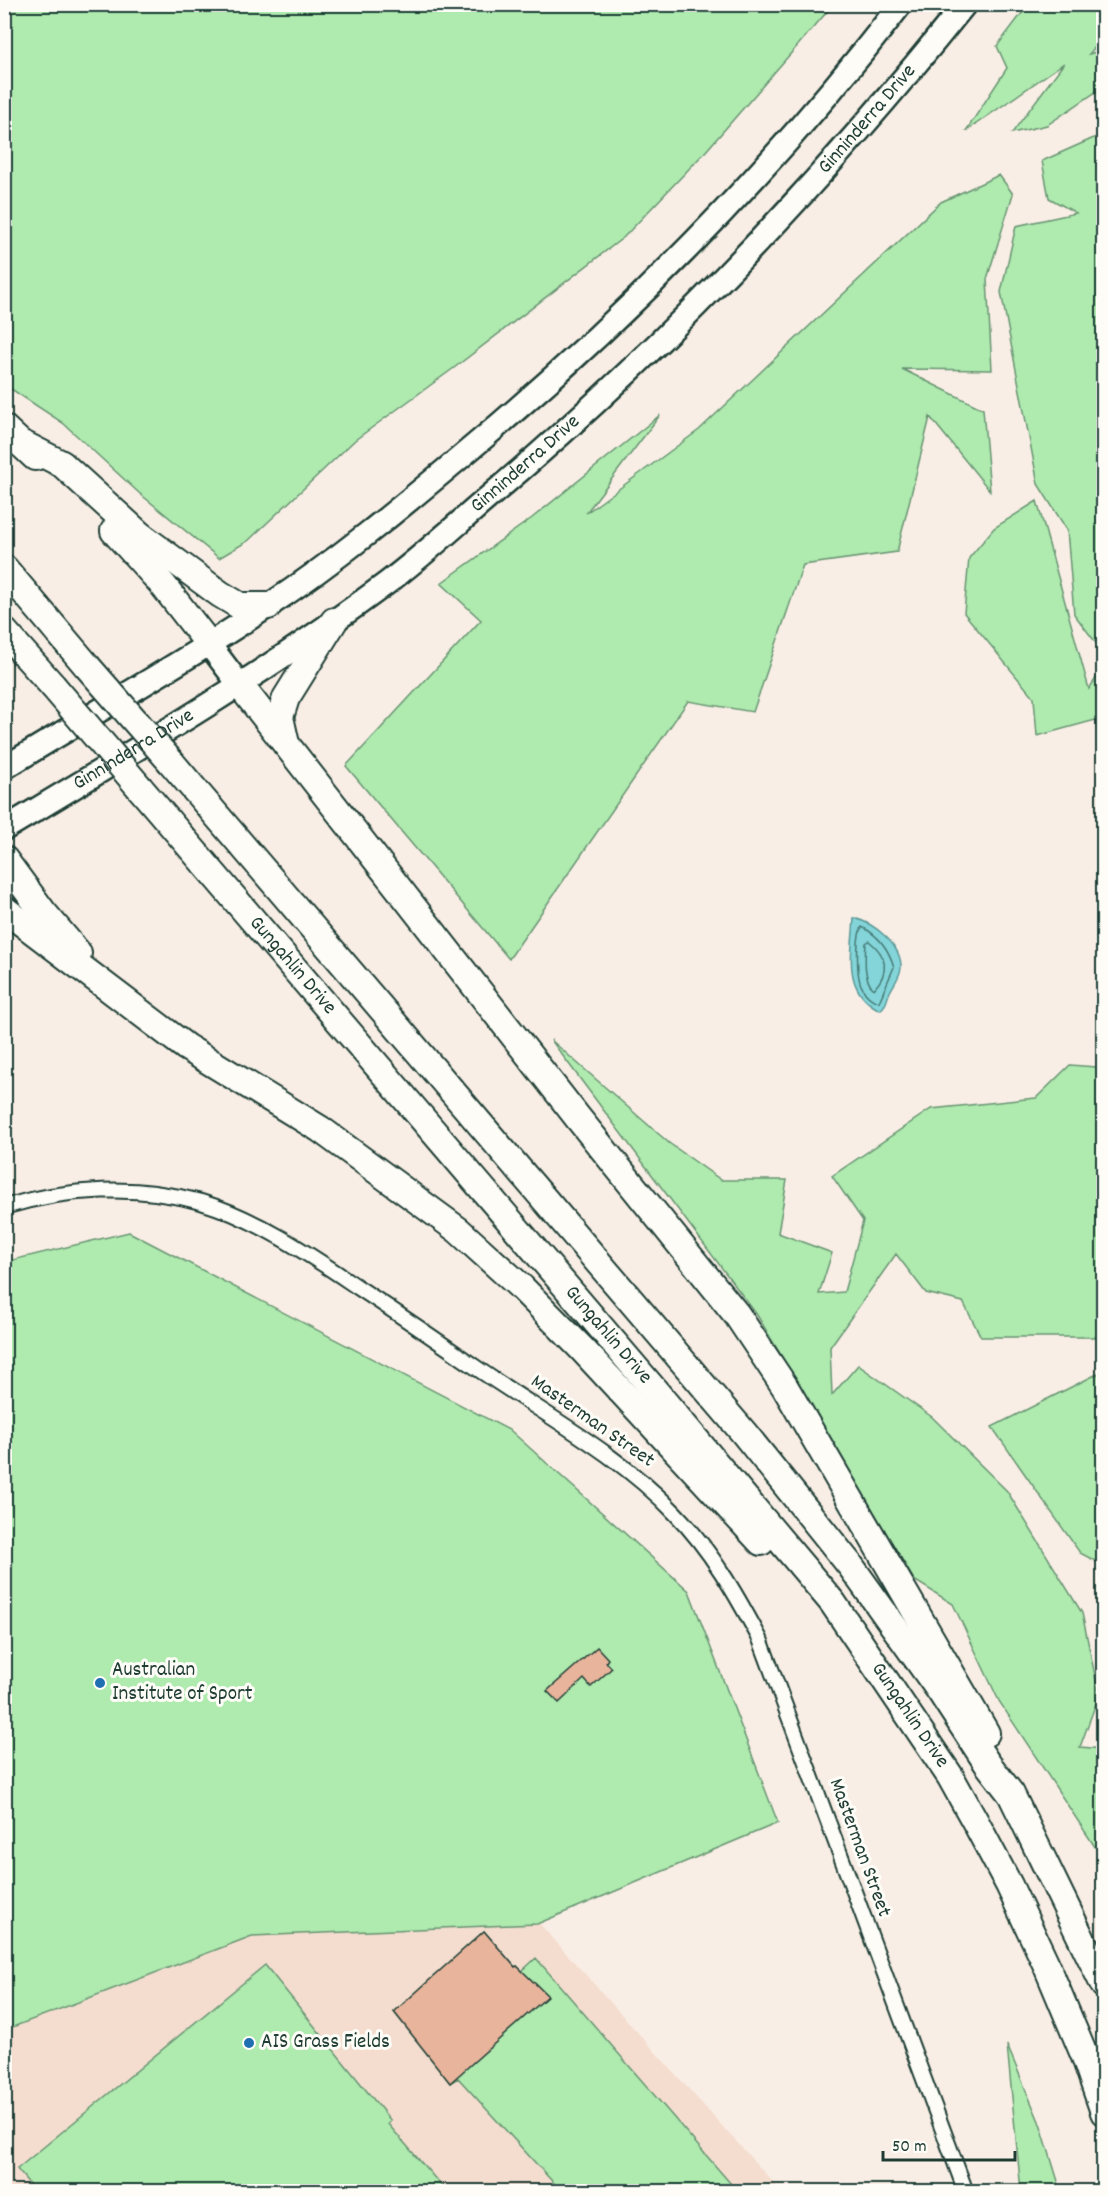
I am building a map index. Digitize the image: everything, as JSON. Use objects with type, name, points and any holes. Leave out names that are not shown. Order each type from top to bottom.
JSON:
[{"type":"highway","points":[[4,428],[25,445],[49,473],[137,555],[208,643]]},
{"type":"highway","points":[[25,445],[62,464],[140,535],[220,594],[240,606],[268,606]]},
{"type":"highway","name":"Gungahlin Drive","points":[[4,568],[797,1497],[862,1581],[940,1691],[987,1763],[1011,1794],[1104,1985]]},
{"type":"highway","points":[[287,745],[280,717],[285,698],[333,621]]},
{"type":"highway","name":"Gungahlin Drive","points":[[4,631],[769,1525],[833,1604],[883,1674],[900,1704],[950,1776],[1009,1886],[1085,2057],[1104,2112]]},
{"type":"highway","points":[[239,684],[578,1118],[737,1315],[791,1396],[968,1701],[999,1756],[1011,1794]]},
{"type":"highway","points":[[4,859],[42,912],[109,990]]},
{"type":"highway","points":[[4,909],[186,1047],[320,1129],[458,1230],[522,1288],[642,1412],[758,1538],[845,1644],[900,1704]]},
{"type":"main road","points":[[4,768],[268,606],[409,500],[509,417],[599,335],[689,248],[772,161],[854,65],[901,4]]},
{"type":"main road","name":"Ginninderra Drive","points":[[4,829],[239,684],[333,621],[390,580],[548,447],[634,369],[808,189],[890,97],[965,4]]},
{"type":"main road","points":[[208,643],[239,684]]},
{"type":"street","name":"Masterman Street","points":[[4,1207],[31,1199],[86,1191],[138,1191],[201,1202],[267,1230],[320,1262],[621,1464],[675,1513],[733,1587],[760,1639],[966,2192]]},
{"type":"shaded area","name":"Australian Institute of Sport","points":[[4,1400],[453,1828],[781,2191],[5,2191]]},
{"type":"green space","points":[[1029,4],[1103,5],[1103,38],[1089,54],[1103,50],[1103,87],[1047,125],[1012,133],[1064,63],[966,131],[1007,68],[997,46]]},
{"type":"green space","points":[[4,5],[833,5],[706,151],[624,237],[454,368],[355,440],[248,541],[219,558],[139,493],[63,423],[5,385]]},
{"type":"green space","points":[[1103,134],[1103,652],[1074,614],[1067,530],[1038,484],[1001,292],[1016,226],[1076,213],[1049,198],[1042,161]]},
{"type":"green space","points":[[999,175],[1013,194],[987,279],[992,370],[902,369],[983,409],[990,491],[930,417],[897,552],[803,565],[753,712],[688,701],[509,959],[346,766],[481,620],[441,583],[532,518],[660,415],[586,513],[699,430],[941,202]]},
{"type":"green space","points":[[1037,501],[1089,689],[1104,666],[1103,718],[1037,736],[1034,698],[964,613],[969,558],[994,528]]},
{"type":"green space","points":[[551,1040],[669,1143],[721,1180],[787,1180],[778,1233],[832,1253],[819,1294],[844,1292],[863,1221],[832,1176],[931,1109],[1036,1098],[1070,1065],[1096,1067],[1103,1076],[1103,1337],[981,1337],[963,1302],[926,1293],[896,1254],[830,1347],[832,1395],[858,1365],[932,1417],[1007,1491],[1082,1613],[1099,1695],[1080,1747],[1103,1749],[1103,1859],[999,1701],[953,1604],[914,1580],[757,1315]]},
{"type":"green space","points":[[129,1232],[511,1431],[689,1591],[778,1823],[537,1924],[252,1936],[5,2030],[4,1262]]},
{"type":"green space","points":[[1103,1371],[1103,1565],[1080,1553],[992,1427]]},
{"type":"green space","points":[[484,1931],[515,1967],[517,1966],[522,1971],[536,1958],[737,2191],[561,2191],[458,2078],[450,2083],[394,2012]]},
{"type":"green space","name":"AIS Grass Fields","points":[[265,1965],[391,2121],[388,2124],[446,2191],[35,2191],[17,2169]]},
{"type":"green space","points":[[1007,2045],[1041,2126],[1061,2191],[1021,2191]]},
{"type":"water","points":[[854,918],[870,925],[885,936],[892,943],[900,959],[899,975],[880,1010],[868,1002],[860,993],[855,982],[851,958]]},
{"type":"building","points":[[597,1647],[608,1659],[606,1662],[612,1668],[591,1687],[584,1679],[559,1703],[547,1691]]},
{"type":"building","points":[[484,1931],[515,1967],[517,1966],[548,1996],[450,2083],[394,2012]]},
{"type":"place","name":"Australian Institute of Sport","points":[[100,1683]]},
{"type":"place","name":"AIS Grass Fields","points":[[249,2043]]}]
